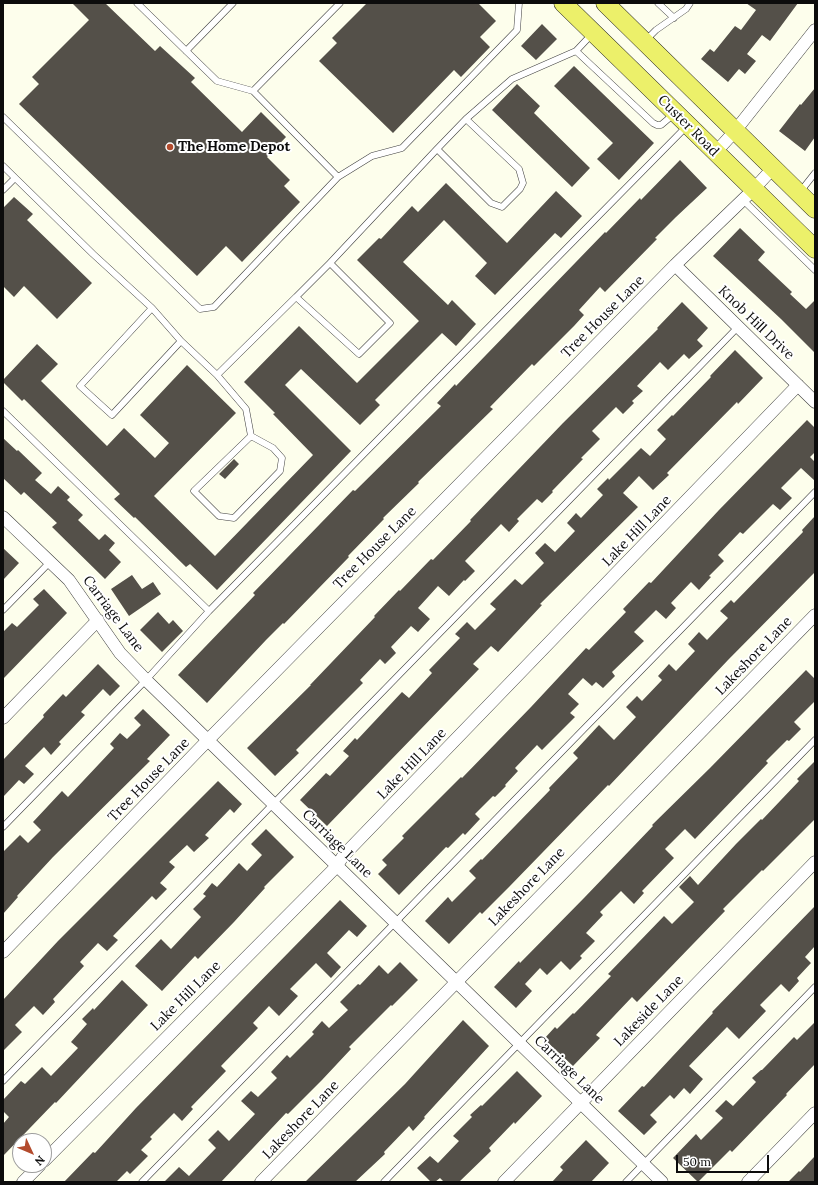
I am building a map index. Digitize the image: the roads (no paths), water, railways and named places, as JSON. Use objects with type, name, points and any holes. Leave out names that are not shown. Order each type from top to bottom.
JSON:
[{"type":"main road","name":"Custer Road","points":[[563,3],[716,153],[748,195],[815,249]]},
{"type":"main road","name":"Custer Road","points":[[604,3],[815,209]]},
{"type":"street","points":[[716,153],[815,30]]},
{"type":"street","name":"Tree House Lane","points":[[3,952],[208,740],[675,265],[748,195],[773,168]]},
{"type":"street","name":"Knob Hill Drive","points":[[675,265],[815,402]]},
{"type":"street","name":"Lake Hill Lane","points":[[52,1153],[337,866],[343,856],[798,385]]},
{"type":"street","name":"Carriage Lane","points":[[3,517],[69,580],[120,653],[146,680],[662,1182]]},
{"type":"street","name":"Lakeshore Lane","points":[[261,1182],[815,615]]},
{"type":"street","points":[[3,718],[98,620]]},
{"type":"street","name":"Lakeside Lane","points":[[504,1182],[815,862]]},
{"type":"street","points":[[748,1182],[815,1113]]},
{"type":"street","points":[[23,1182],[32,1173]]},
{"type":"lane","points":[[137,3],[217,81],[253,91],[338,177]]},
{"type":"lane","points":[[186,51],[233,3]]},
{"type":"lane","points":[[253,91],[340,3]]},
{"type":"lane","points":[[3,117],[200,309],[214,306],[338,177],[372,156],[402,148],[517,30],[519,3]]},
{"type":"lane","points":[[658,3],[674,18]]},
{"type":"lane","points":[[644,42],[656,30],[674,18],[690,3]]},
{"type":"lane","points":[[217,375],[330,263],[466,119],[512,79],[576,50],[593,32]]},
{"type":"lane","points":[[576,50],[653,123],[662,125],[681,119]]},
{"type":"lane","points":[[438,149],[491,203],[502,207],[520,189],[522,183],[519,169],[466,119]]},
{"type":"lane","points":[[3,827],[146,680],[209,611],[681,119]]},
{"type":"lane","points":[[3,166],[93,254],[152,308],[182,342],[217,375],[246,409],[251,436]]},
{"type":"lane","points":[[799,194],[815,173]]},
{"type":"lane","points":[[3,190],[15,178]]},
{"type":"lane","points":[[748,195],[815,270]]},
{"type":"lane","points":[[296,297],[360,354],[390,323],[330,263]]},
{"type":"lane","points":[[152,308],[80,386],[112,415],[182,342]]},
{"type":"lane","points":[[3,1081],[738,327]]},
{"type":"lane","points":[[3,411],[209,611]]},
{"type":"lane","points":[[251,436],[273,448],[282,458],[280,471],[234,518],[219,516],[194,491],[251,436]]},
{"type":"lane","points":[[142,1182],[815,492]]},
{"type":"lane","points":[[3,610],[50,562]]},
{"type":"lane","points":[[384,1182],[815,740]]},
{"type":"lane","points":[[626,1182],[815,987]]},
{"type":"place","name":"The Home Depot","points":[[170,147]]}]
